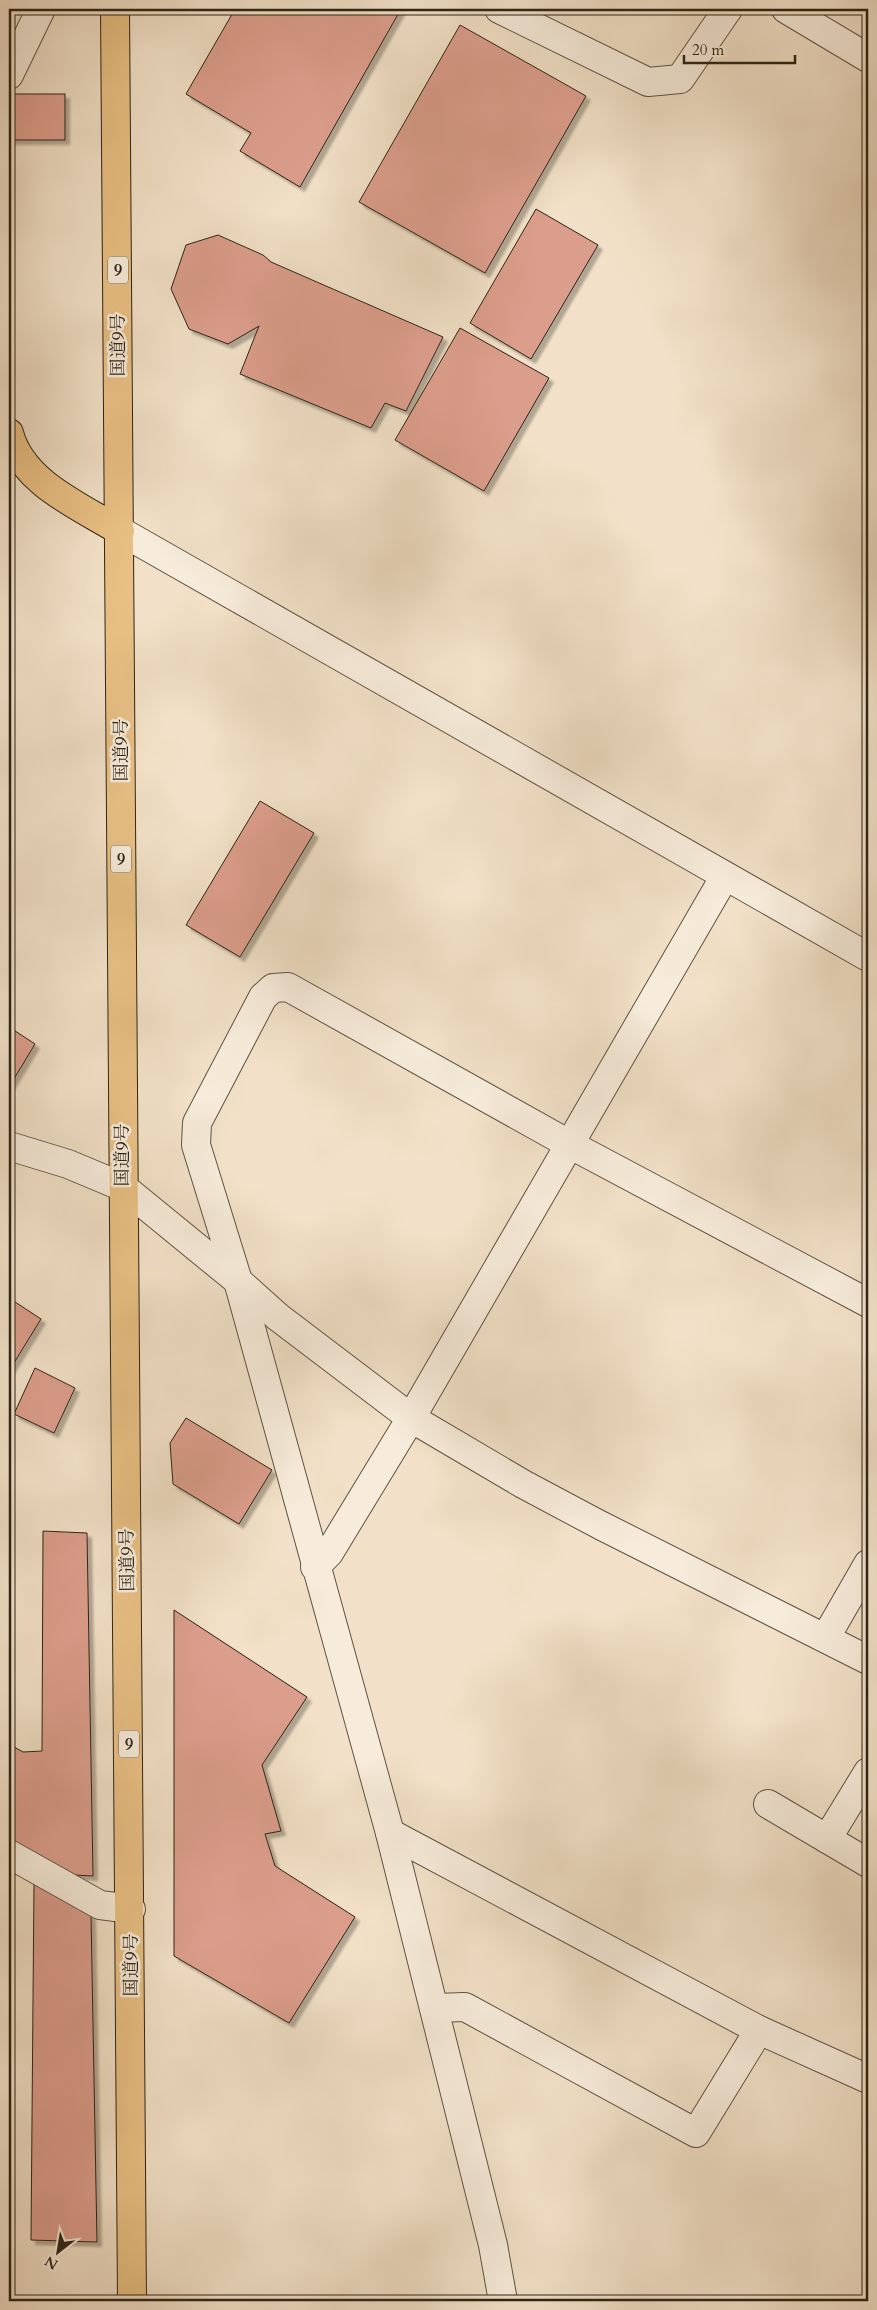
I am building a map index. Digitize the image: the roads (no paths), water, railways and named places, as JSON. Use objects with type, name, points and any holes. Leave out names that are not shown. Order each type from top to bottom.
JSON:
[{"type":"main road","name":"国道9号","points":[[116,9],[122,1187],[131,1909],[132,2301]]},
{"type":"main road","points":[[10,439],[33,475],[54,491],[120,531]]},
{"type":"street","points":[[9,75],[41,9]]},
{"type":"street","points":[[499,9],[648,82],[680,79],[728,9]]},
{"type":"street","points":[[786,9],[868,58]]},
{"type":"street","points":[[120,531],[868,957]]},
{"type":"street","points":[[315,1567],[329,1553],[411,1418],[725,876]]},
{"type":"street","points":[[503,2301],[493,2245],[390,1833],[315,1567],[238,1281],[196,1145],[197,1122],[263,997],[273,988],[288,987],[570,1144],[868,1303]]},
{"type":"street","points":[[9,1146],[68,1164],[122,1187],[238,1281],[278,1317],[411,1418],[523,1484],[868,1660]]},
{"type":"street","points":[[826,1637],[868,1564]]},
{"type":"street","points":[[827,1839],[868,1772]]},
{"type":"street","points":[[768,1804],[868,1864]]},
{"type":"street","points":[[390,1833],[759,2030],[868,2079]]},
{"type":"street","points":[[9,1854],[100,1905],[131,1909]]},
{"type":"street","points":[[434,2008],[465,2007],[696,2133],[759,2030]]}]
